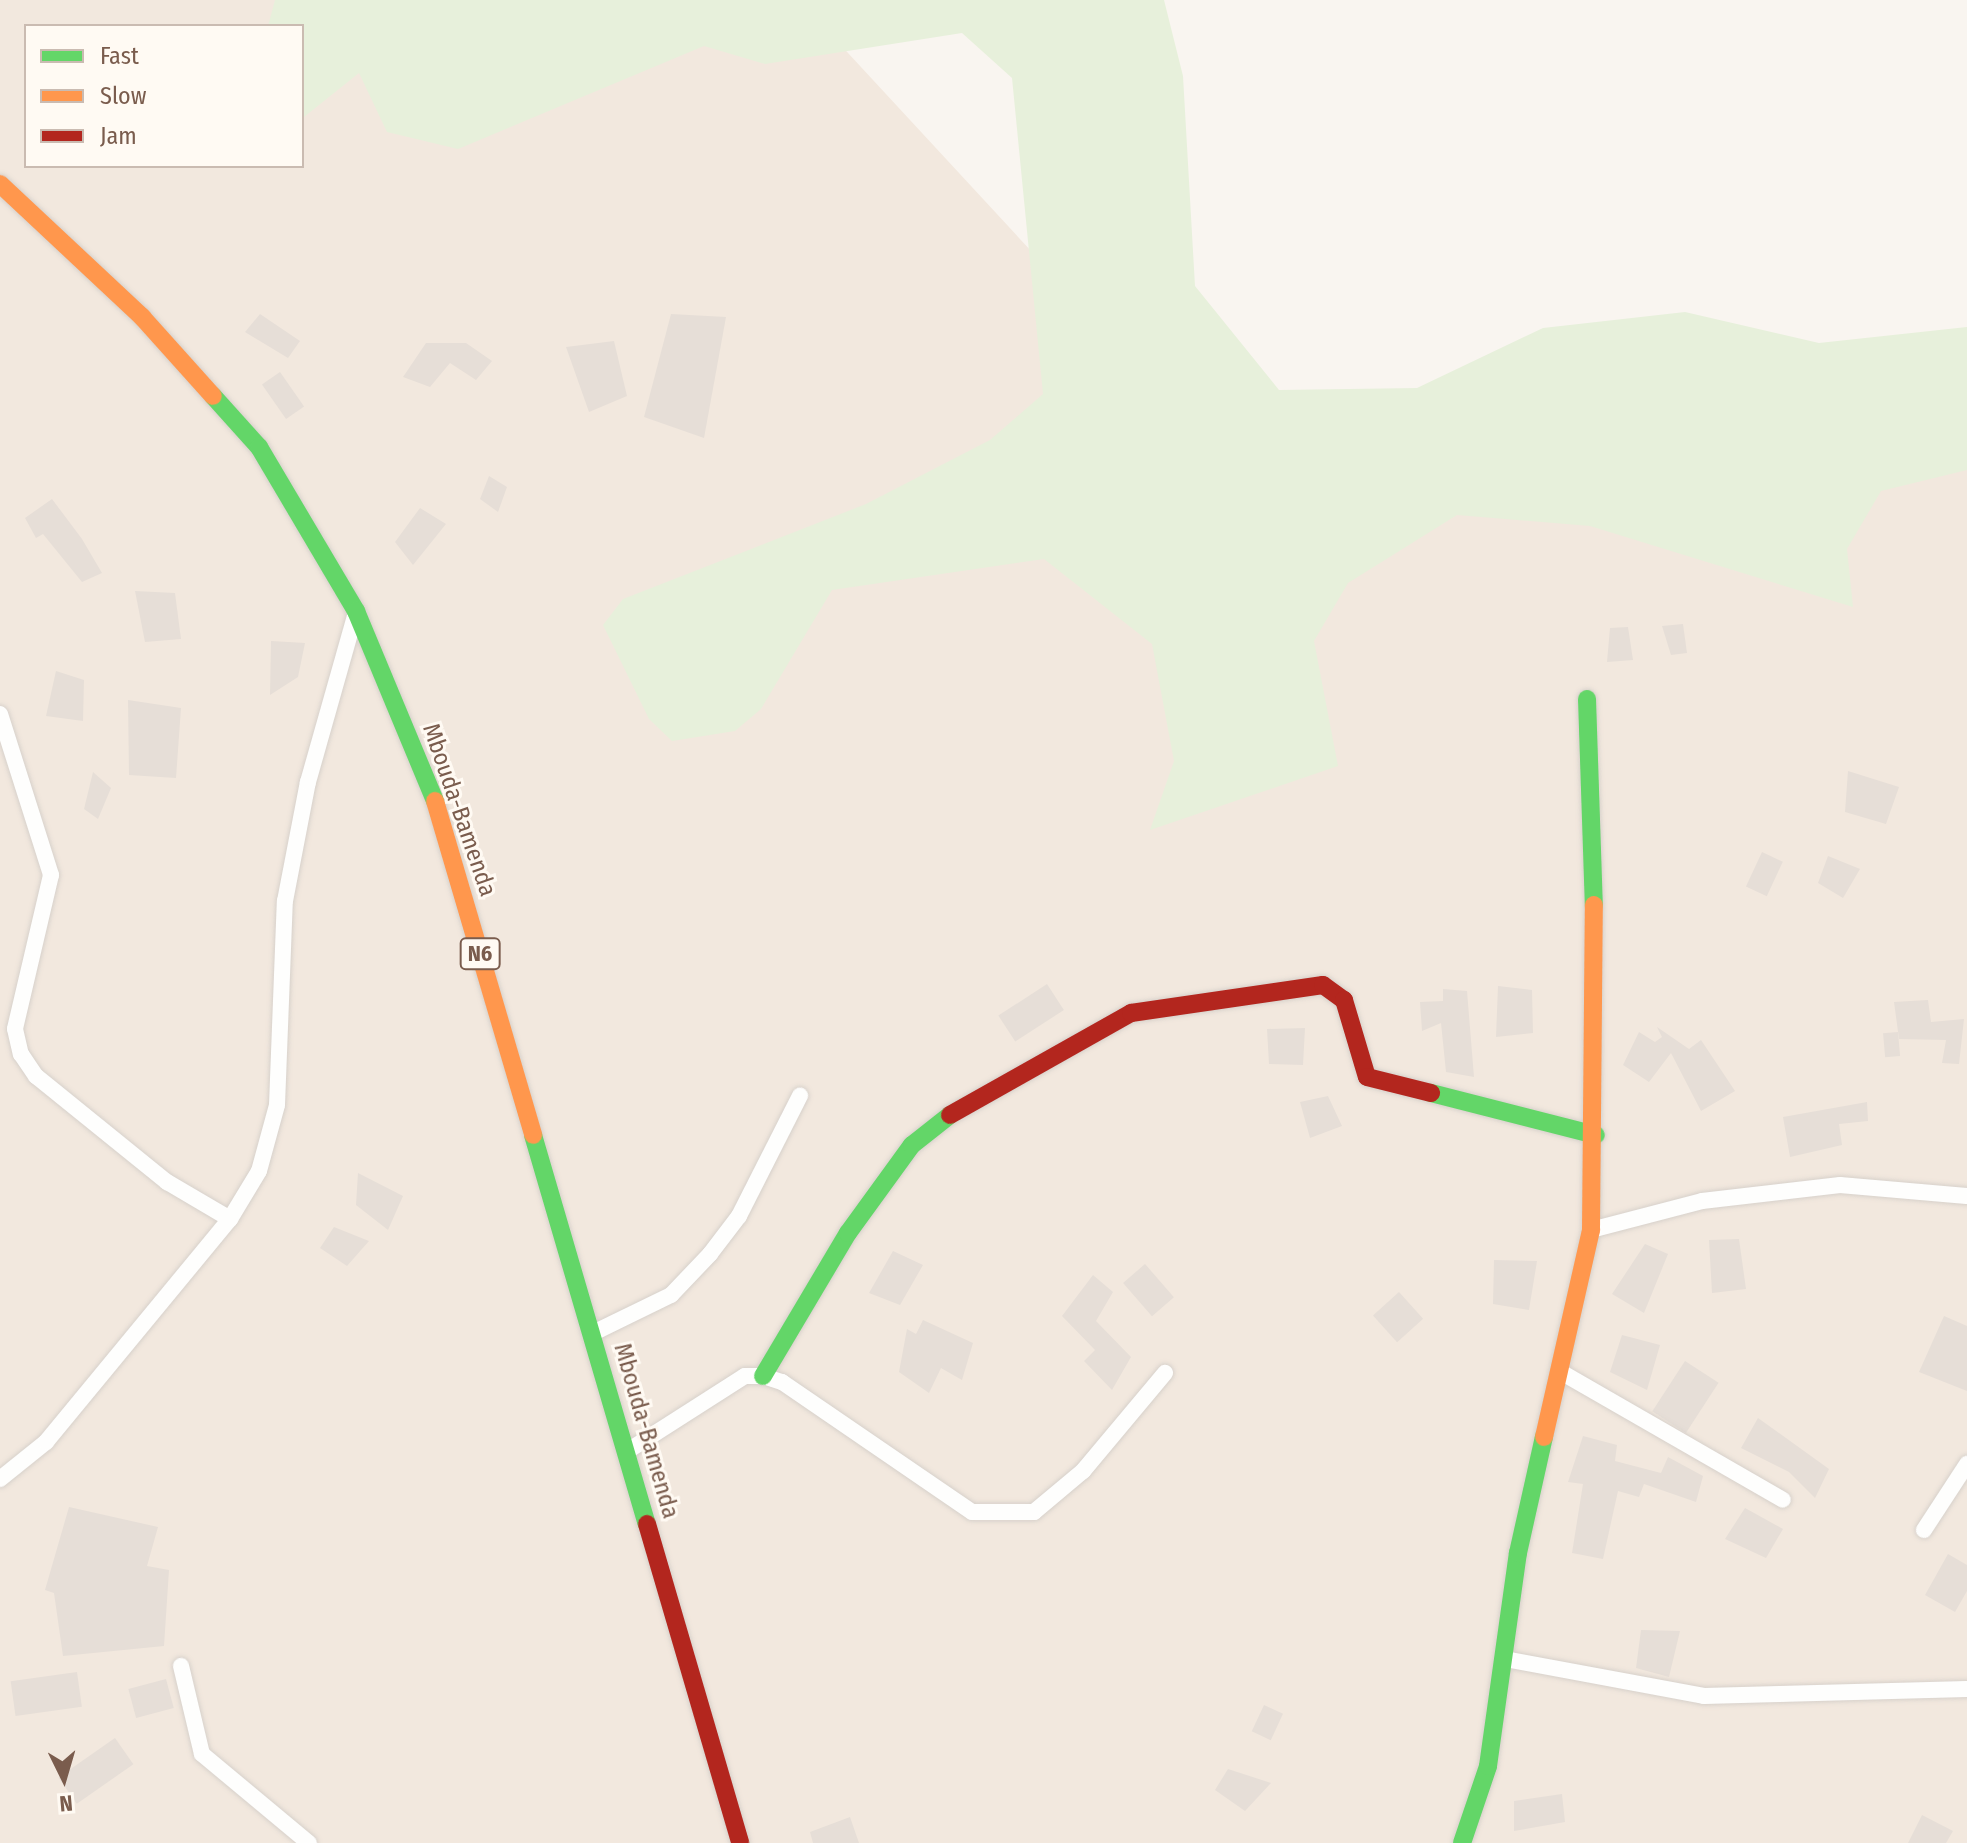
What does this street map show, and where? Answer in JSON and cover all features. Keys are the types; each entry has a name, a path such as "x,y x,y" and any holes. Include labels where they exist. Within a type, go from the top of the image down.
{"main road":[{"name":"Mbouda-Bamenda","path":"0,184 142,317 259,447 356,611 428,778 740,1843"},
{"path":"1462,1843 1488,1766 1518,1553 1591,1230 1596,1135 1587,699"},
{"path":"763,1376 848,1233 912,1145 975,1095 1131,1013 1323,985 1344,1000 1367,1077 1596,1135"}],"street":[{"path":"0,1479 46,1442 230,1219 259,1171 277,1105 285,901 308,782 356,611"},
{"path":"0,714 51,875 15,1029 21,1054 36,1076 167,1182 230,1219"},
{"path":"593,1333 671,1295 710,1254 739,1216 800,1096"},
{"path":"1591,1230 1702,1201 1840,1185 1967,1196"},
{"path":"1559,1371 1783,1500"},
{"path":"626,1452 745,1376 763,1376 782,1382 972,1512 1007,1516 1054,1500 1165,1373"},
{"path":"1924,1530 1967,1464"},
{"path":"1505,1659 1704,1696 1967,1689"},
{"path":"181,1666 202,1754 309,1843"}],"shaded area":[{"path":"0,0 799,0 1241,478 1967,454 1967,1843 0,1843"}],"green space":[{"path":"275,0 1164,0 1183,76 1195,286 1279,390 1417,388 1543,328 1685,312 1819,343 1967,327 1967,470 1881,491 1847,549 1853,607 1590,526 1457,515 1348,583 1314,641 1338,766 1150,830 1174,761 1152,644 1044,559 832,590 761,709 735,731 672,741 649,719 603,625 623,599 866,504 990,440 1043,394 1012,78 962,33 765,64 704,46 458,149 387,132 359,73 304,117 304,24 269,24"}],"building":[{"path":"260,314 300,341 288,358 245,332"},
{"path":"671,314 726,317 704,438 644,417"},
{"path":"614,341 627,396 589,412 566,347"},
{"path":"426,343 466,343 492,361 476,380 450,363 430,387 403,377"},
{"path":"280,372 304,406 286,419 262,385"},
{"path":"489,476 507,487 498,512 480,499"},
{"path":"52,499 82,539 102,573 82,582 43,534 36,538 25,518"},
{"path":"420,508 446,524 413,565 395,542"},
{"path":"135,591 175,593 181,639 145,642"},
{"path":"1683,624 1687,653 1671,655 1662,626"},
{"path":"1628,627 1633,660 1607,662 1610,628"},
{"path":"271,641 305,643 298,677 270,695"},
{"path":"56,671 84,680 83,721 46,716"},
{"path":"128,700 181,708 176,778 129,775"},
{"path":"1848,771 1899,787 1886,824 1845,812"},
{"path":"93,772 111,788 98,819 84,809"},
{"path":"1762,852 1783,862 1767,896 1746,886"},
{"path":"1828,856 1860,869 1843,898 1818,883"},
{"path":"1047,984 1064,1010 1015,1042 998,1016"},
{"path":"1498,986 1532,990 1533,1033 1496,1037"},
{"path":"1443,989 1467,991 1474,1077 1446,1072 1441,1023 1422,1031 1420,1002 1443,1001"},
{"path":"1928,1000 1931,1022 1964,1019 1959,1064 1942,1063 1946,1040 1899,1039 1894,1002"},
{"path":"1657,1027 1689,1049 1701,1040 1735,1091 1701,1111 1671,1053 1649,1082 1623,1065 1639,1032 1655,1042 1662,1037"},
{"path":"1305,1028 1303,1065 1269,1064 1267,1029"},
{"path":"1898,1032 1900,1056 1885,1057 1883,1033"},
{"path":"1328,1096 1342,1126 1310,1138 1300,1102"},
{"path":"1867,1102 1868,1121 1839,1124 1842,1145 1790,1157 1783,1117"},
{"path":"358,1173 403,1196 388,1230 356,1205"},
{"path":"334,1227 369,1241 347,1266 320,1248"},
{"path":"1739,1239 1746,1289 1712,1293 1709,1240"},
{"path":"1645,1244 1668,1254 1644,1313 1612,1294"},
{"path":"893,1251 923,1265 900,1305 869,1293"},
{"path":"1494,1260 1537,1261 1529,1310 1493,1304"},
{"path":"1145,1264 1174,1297 1152,1316 1123,1283"},
{"path":"1093,1275 1113,1292 1096,1321 1131,1357 1112,1390 1084,1361 1095,1350 1062,1316"},
{"path":"1399,1292 1423,1319 1397,1342 1373,1315"},
{"path":"1944,1316 1967,1326 1967,1391 1919,1372"},
{"path":"923,1320 973,1343 962,1380 941,1368 929,1393 899,1372 907,1329 916,1334"},
{"path":"1622,1335 1660,1345 1647,1390 1610,1372"},
{"path":"1685,1361 1719,1383 1686,1433 1652,1411"},
{"path":"1758,1418 1829,1469 1815,1498 1789,1472 1741,1448"},
{"path":"1583,1436 1617,1445 1615,1461 1661,1473 1668,1457 1703,1476 1696,1502 1644,1484 1639,1497 1618,1491 1603,1559 1572,1553 1583,1484 1568,1482"},
{"path":"69,1507 158,1527 147,1566 169,1570 164,1646 63,1656 54,1593 45,1590"},
{"path":"1745,1508 1783,1529 1766,1558 1725,1539"},
{"path":"1948,1554 1967,1565 1967,1591 1955,1612 1925,1595"},
{"path":"1641,1630 1680,1631 1669,1677 1636,1668"},
{"path":"77,1672 82,1707 16,1716 11,1681"},
{"path":"166,1679 174,1708 136,1718 128,1689"},
{"path":"1264,1705 1283,1714 1271,1740 1252,1731"},
{"path":"115,1738 133,1764 77,1804 58,1778"},
{"path":"1228,1769 1271,1783 1245,1811 1215,1790"},
{"path":"1562,1794 1565,1822 1514,1831 1514,1801"},
{"path":"1922,1815 1953,1831 1946,1843 1908,1843"},
{"path":"850,1817 859,1843 813,1843 810,1832"}],"traffic: fast":[{"path":"213,396 259,447 356,611 435,801"},
{"path":"1587,699 1594,905"},
{"path":"1431,1093 1596,1135"},
{"path":"763,1376 848,1233 912,1145 950,1115"},
{"path":"533,1135 647,1524"},
{"path":"1462,1843 1488,1766 1518,1553 1544,1437"}],"traffic: slow":[{"path":"0,184 142,317 213,396"},
{"path":"435,801 533,1135"},
{"path":"1544,1437 1591,1230 1594,905"}],"traffic: jam":[{"path":"950,1115 1131,1013 1323,985 1344,1000 1367,1077 1431,1093"},
{"path":"647,1524 740,1843"}]}
